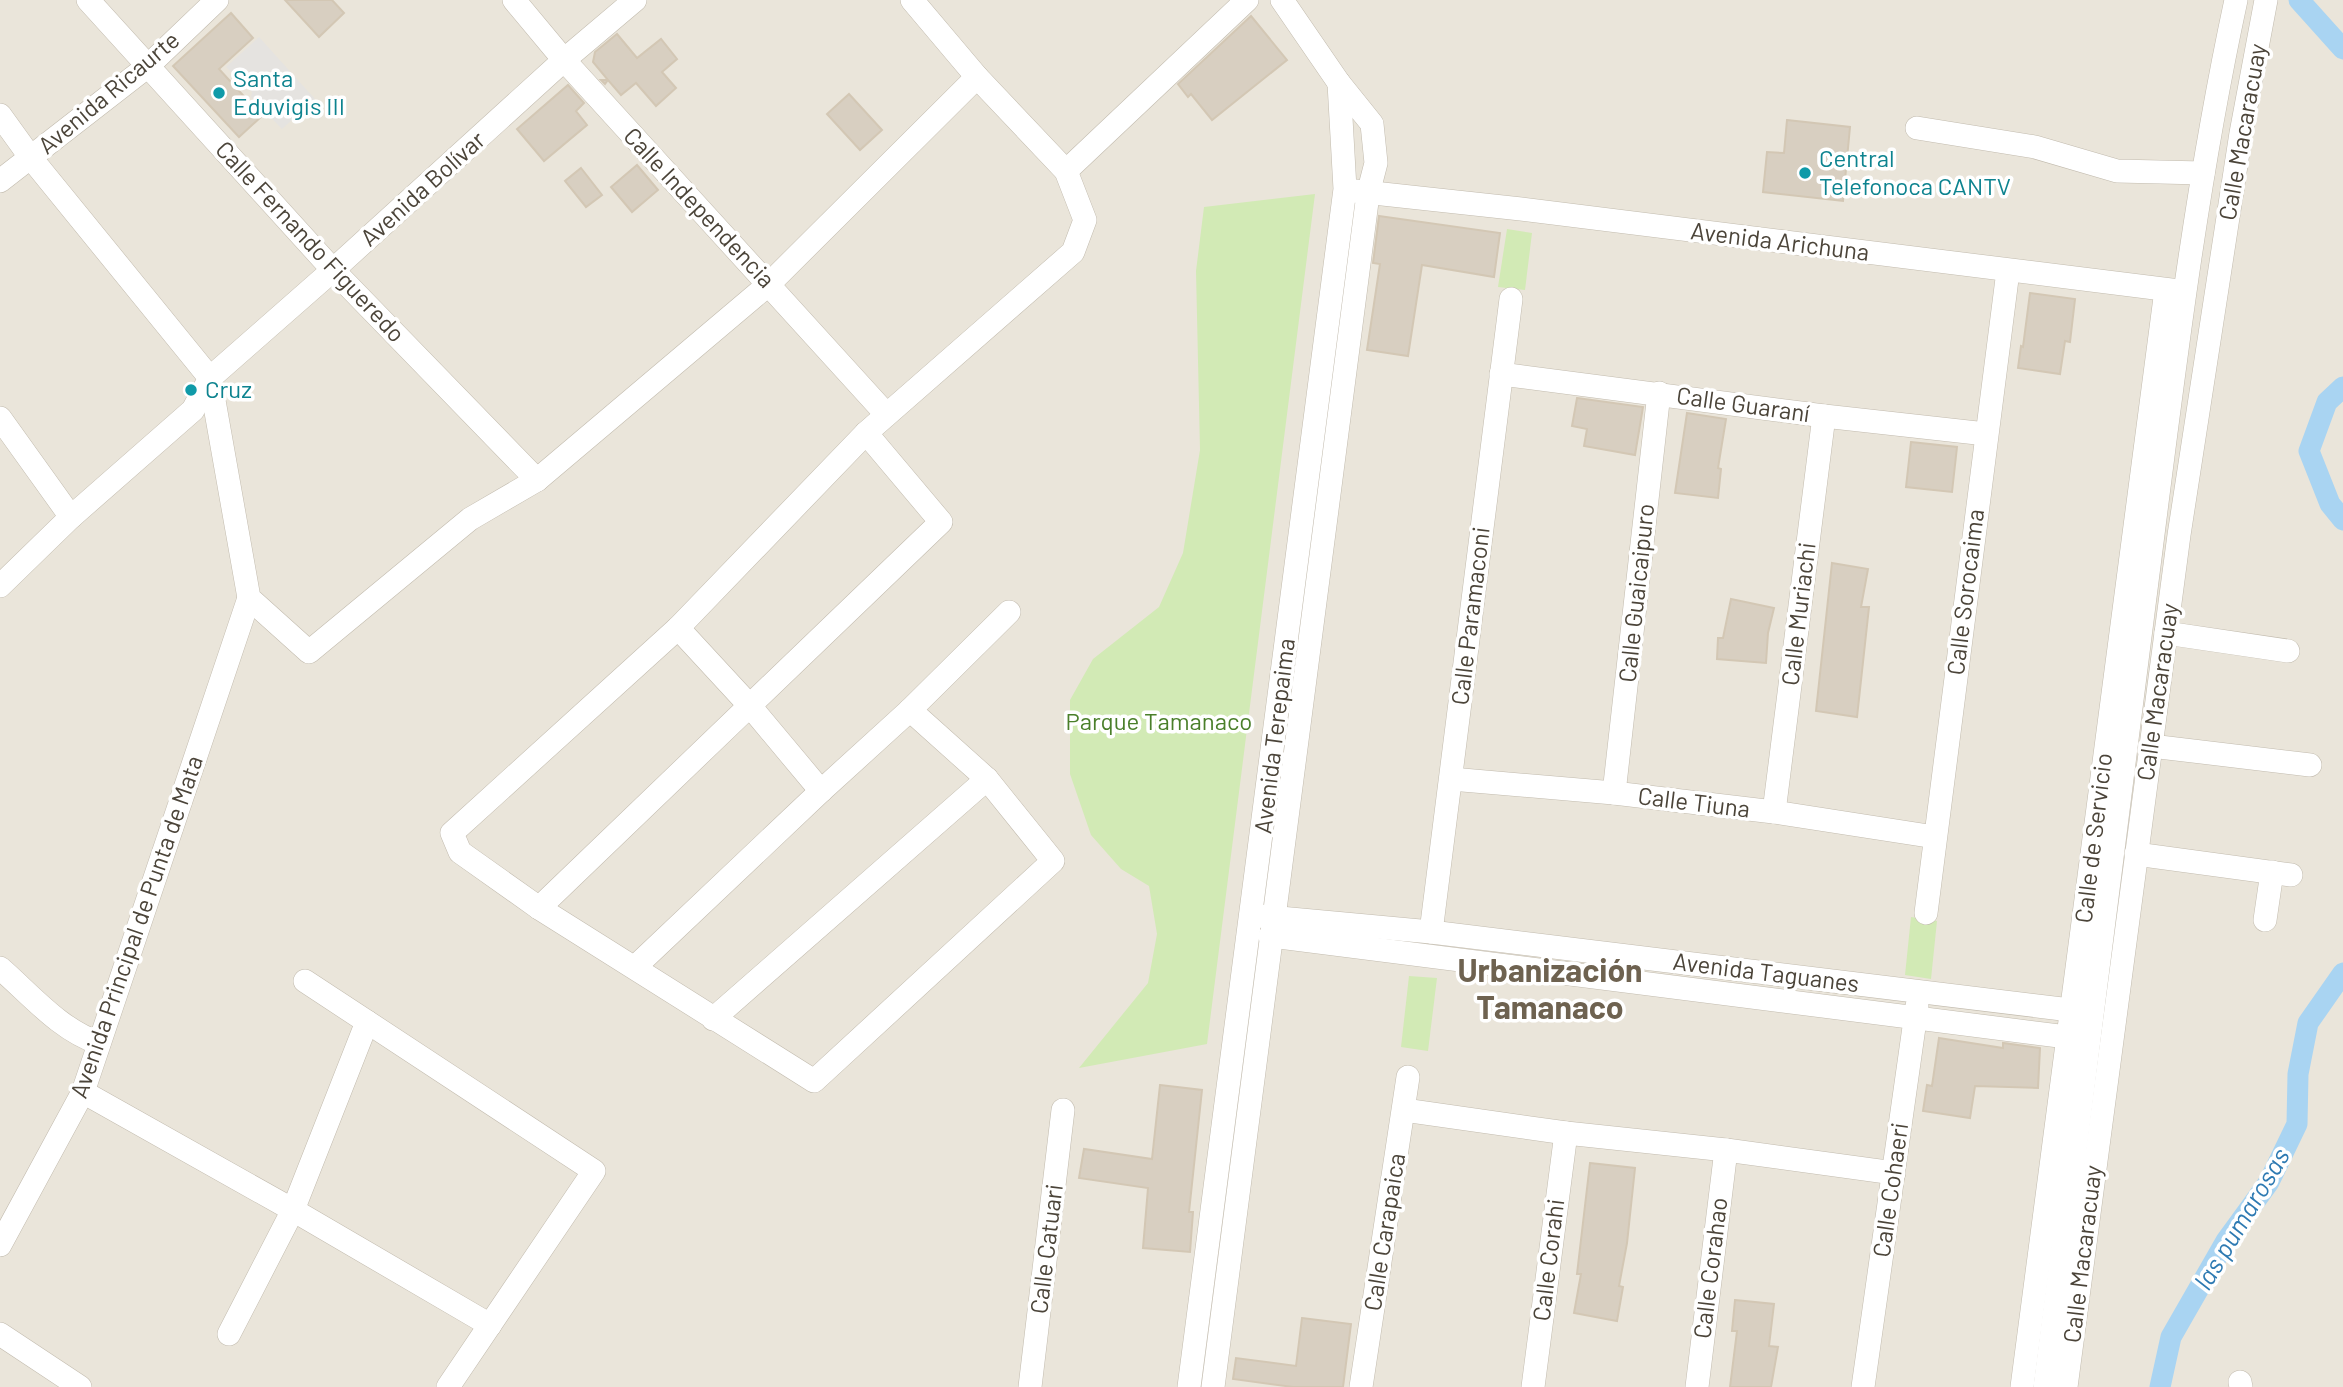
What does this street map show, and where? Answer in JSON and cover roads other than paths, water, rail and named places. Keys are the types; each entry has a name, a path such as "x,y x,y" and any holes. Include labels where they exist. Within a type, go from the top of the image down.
{"street":[{"name":"Calle Fernando Figueredo","path":"88,0 334,270 537,480"},
{"name":"Avenida Ricaurte","path":"0,181 148,66 216,0"},
{"name":"Calle Independencia","path":"514,0 564,60 886,414"},
{"name":"Avenida Bolívar","path":"210,378 334,270 564,60 635,0"},
{"path":"910,710 987,779 1053,861 814,1081 539,908 460,852 452,833 678,628 886,414 1073,252 1085,220 1066,171 977,77 912,0"},
{"path":"1066,171 1247,0"},
{"path":"1282,0 1339,83 1372,124 1376,163 1357,192"},
{"name":"Calle Macaracuay","path":"2045,1387 2157,507 2176,291 2203,173 2214,101 2236,0"},
{"name":"Calle Macaracuay","path":"2093,1013 2136,854 2216,296 2241,133 2266,0"},
{"path":"0,115 210,378 249,598 309,652 470,519 537,480 769,284 977,77"},
{"name":"Avenida Terepaima","path":"1213,1387 1265,923 1357,192 1339,83"},
{"path":"1917,128 2035,147 2117,171 2203,173"},
{"name":"Avenida Arichuna","path":"1357,192 1521,209 2216,296"},
{"name":"Calle Sorocaima","path":"1926,913 2008,271"},
{"name":"Calle Paramaconi","path":"1431,932 1511,299"},
{"name":"Calle Guaraní","path":"1501,374 1986,434"},
{"path":"0,586 71,517 193,410 210,378"},
{"name":"Calle Guaicaipuro","path":"1615,793 1659,393"},
{"name":"Calle Muriachi","path":"1774,812 1824,416"},
{"path":"0,418 71,517"},
{"path":"539,908 941,522 866,433"},
{"name":"Avenida Principal de Punta de Mata","path":"0,1245 10,1209 83,1092 249,598"},
{"path":"635,967 910,710 1009,612"},
{"path":"678,628 750,706 821,791"},
{"path":"2166,633 2288,651"},
{"path":"2151,746 2310,765"},
{"path":"713,1019 987,779"},
{"name":"Calle Tiuna","path":"1451,779 1615,793 1774,812 1935,836"},
{"path":"2136,854 2281,873 2265,920"},
{"name":"Avenida Terepaima","path":"1189,1387 1265,923"},
{"name":"Avenida Taguanes","path":"1265,923 1431,932 2093,1013"},
{"name":"Avenida Taguanes","path":"1265,923 1915,1018 2090,1040"},
{"path":"0,968 69,1029 99,1043"},
{"path":"305,981 594,1171 448,1387"},
{"name":"Calle Cohaeri","path":"1863,1387 1919,992"},
{"path":"2022,1387 2093,1013"},
{"path":"229,1334 293,1210 367,1022"},
{"name":"Calle Macaracuay","path":"2066,1387 2090,1040"},
{"name":"Calle Carapaica","path":"1361,1387 1408,1077"},
{"path":"83,1092 490,1325"},
{"name":"Calle Catuari","path":"1030,1387 1063,1110"},
{"path":"1404,1110 1566,1133 1726,1150 1894,1173"},
{"name":"Calle Corahi","path":"1533,1387 1566,1133"},
{"name":"Calle Corahao","path":"1697,1387 1726,1150"},
{"path":"0,1334 80,1387"}],"waterway":[{"name":"las pumarosas","path":"2299,0 2343,49"},
{"name":"las pumarosas","path":"2343,387 2327,402 2309,451 2330,504 2343,520"},
{"name":"las pumarosas","path":"2160,1387 2171,1337 2226,1241 2269,1182 2297,1124 2298,1074 2308,1023 2343,973"}],"place":[{"name":"Santa Eduvigis III","path":"219,93"},
{"name":"Central Telefonoca CANTV","path":"1805,173"},
{"name":"Cruz","path":"191,390"}],"district":[{"name":"Urbanización Tamanaco","path":"1550,990"}],"park label":[{"name":"Parque Tamanaco","path":"1159,722"}]}
